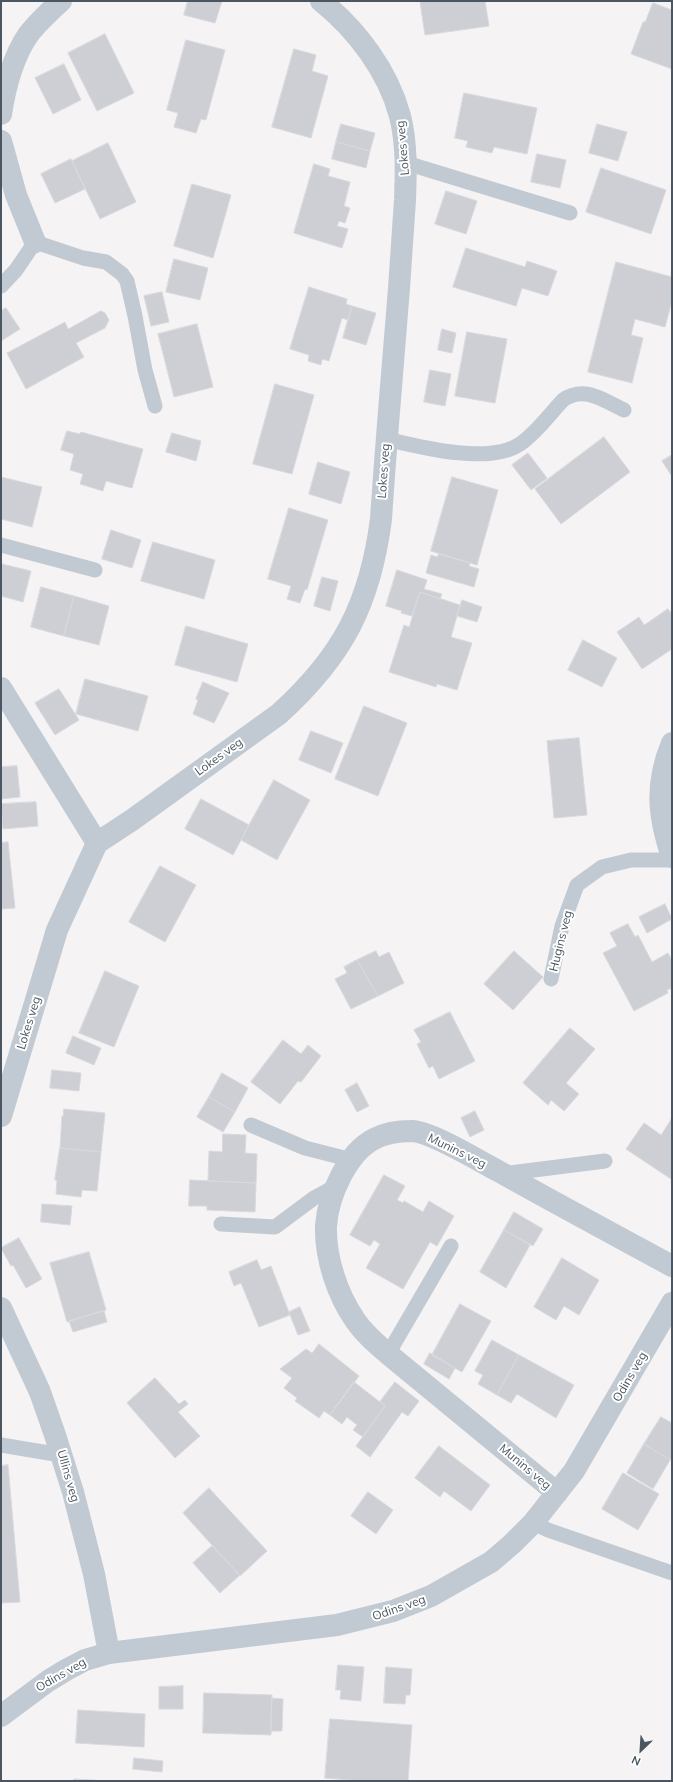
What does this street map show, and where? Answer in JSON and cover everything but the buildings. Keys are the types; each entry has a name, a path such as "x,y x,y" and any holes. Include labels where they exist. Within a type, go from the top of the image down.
{"street":[{"path":"1,114 9,78 25,41 39,22 61,1"},
{"name":"Lokes veg","path":"1,1116 57,930 97,843 132,820 280,714 303,692 330,660 355,618 374,564 381,519 386,439 403,238 406,163 400,116 389,86 379,67 352,30 336,12 321,1"},
{"path":"1,141 7,169 35,242"},
{"path":"1,688 97,843"},
{"name":"Hugins veg","path":"672,743 660,786 659,799 664,830 672,859"},
{"name":"Munins veg","path":"557,1493 388,1354 356,1321 344,1302 337,1283 328,1246 326,1227 328,1210 336,1186 347,1166 374,1139 387,1134 414,1131 458,1149 672,1266"},
{"name":"Odins veg","path":"1,1716 48,1681 86,1660 109,1653 337,1625 393,1611 431,1596 491,1562 533,1523 557,1493 587,1450 672,1303"},
{"name":"Ullins veg","path":"1,1308 40,1392 61,1455 94,1574 109,1653"}],"lane":[{"path":"406,163 570,213"},
{"path":"1,286 16,270 35,242 83,258 106,262 122,274 127,282 145,370 155,406"},
{"path":"386,439 434,450 492,453 518,445 530,435 563,400 569,396 584,393 624,410"},
{"path":"1,545 95,570"},
{"name":"Hugins veg","path":"551,979 562,926 577,885 602,867 631,860 672,859"},
{"path":"251,1125 305,1148 352,1160"},
{"path":"502,1174 605,1161"},
{"path":"221,1224 275,1227 314,1198 336,1186"},
{"path":"388,1354 451,1246"},
{"path":"1,1444 61,1455"},
{"path":"533,1523 555,1533 672,1573"}]}
